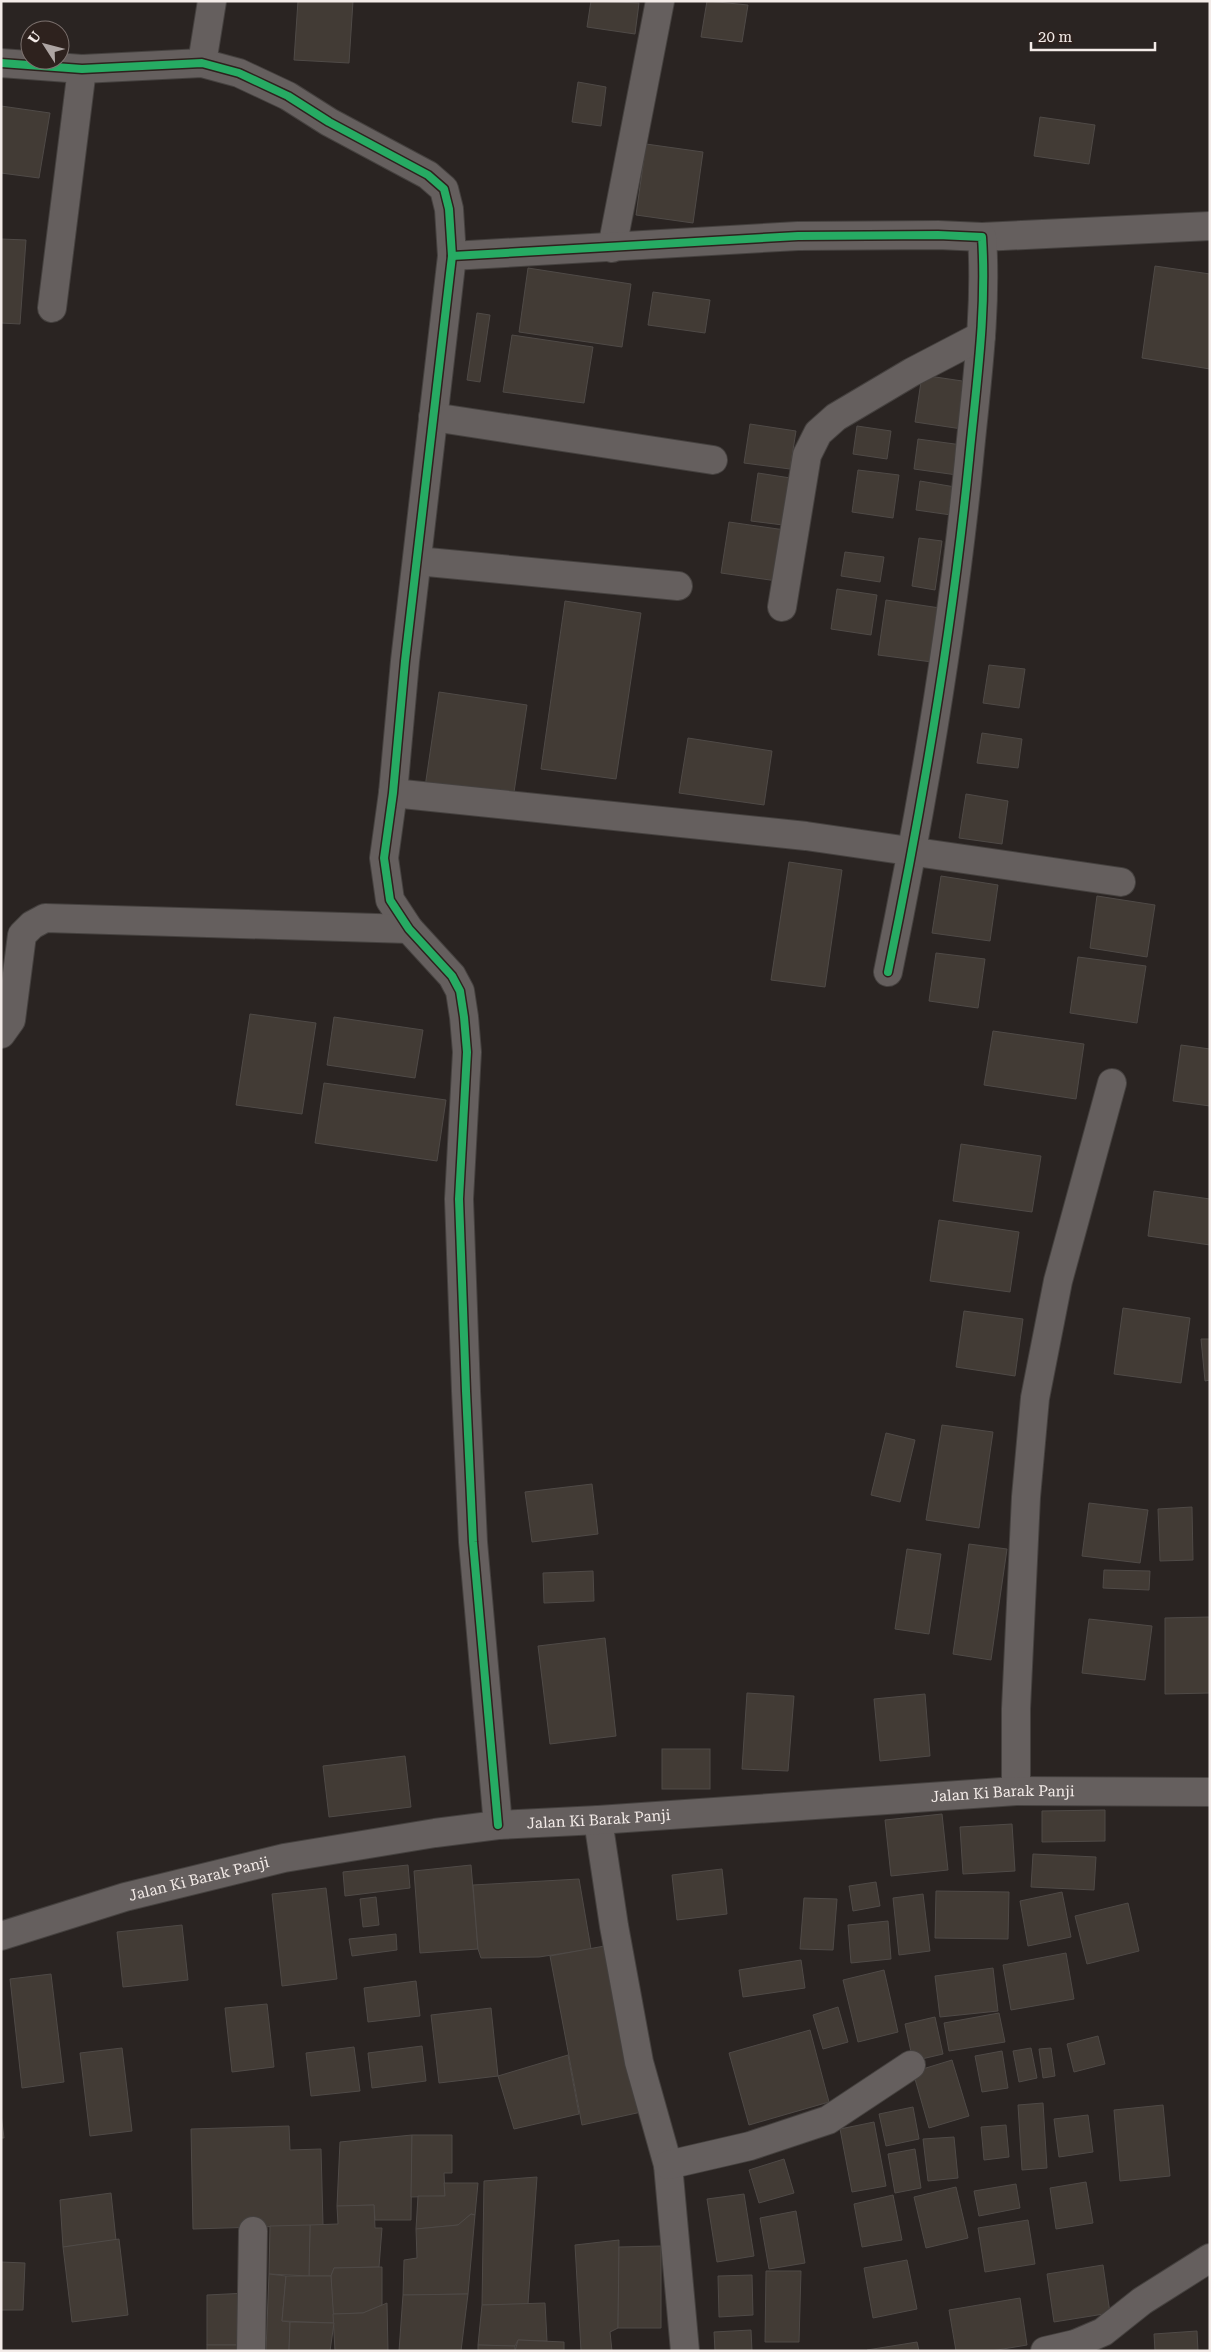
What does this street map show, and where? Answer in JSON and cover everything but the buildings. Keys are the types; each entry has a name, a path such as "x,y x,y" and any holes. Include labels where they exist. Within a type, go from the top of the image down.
{"street":[{"path":"202,63 212,1"},
{"path":"612,248 660,1"},
{"path":"1,63 82,69 202,63 239,73 288,96 337,126 428,175 444,189 449,209 452,256 416,561 393,793 384,858 390,900 409,929 452,976 460,991 464,1017 467,1052 459,1199 466,1391 473,1542 498,1825"},
{"path":"52,308 82,69"},
{"path":"452,256 798,236 938,235 982,237 1210,226"},
{"path":"888,972 913,850 958,566 984,301 982,237"},
{"path":"782,607 807,455 818,433 836,417 912,372 981,336"},
{"path":"433,417 713,460"},
{"path":"416,561 678,586"},
{"path":"393,793 806,836 913,850 1121,882"},
{"path":"1,1034 11,1020 22,935 32,924 45,918 409,929"},
{"path":"1016,1791 1016,1709 1026,1497 1035,1398 1058,1281 1112,1083"},
{"name":"Jalan Ki Barak Panji","path":"1,1936 125,1897 284,1858 434,1832 498,1825 598,1820 1016,1791 1210,1792"},
{"path":"598,1820 614,1926 639,2062 668,2165 685,2351"},
{"path":"668,2165 750,2146 828,2120 911,2065"},
{"path":"251,2351 253,2231"},
{"path":"1045,2351 1074,2344 1103,2332 1142,2301 1210,2258"}],"cycle path":[{"path":"1,63 82,69 202,63 239,73 288,96 329,122 428,175 444,189 449,209 452,256 405,661 393,793 384,858 390,900 409,929 452,976 460,991 464,1017 467,1052 459,1199 466,1391 473,1542 498,1825"},
{"path":"452,256 798,236 938,235 982,237 983,293 980,349 954,589 925,781 888,972"}]}
